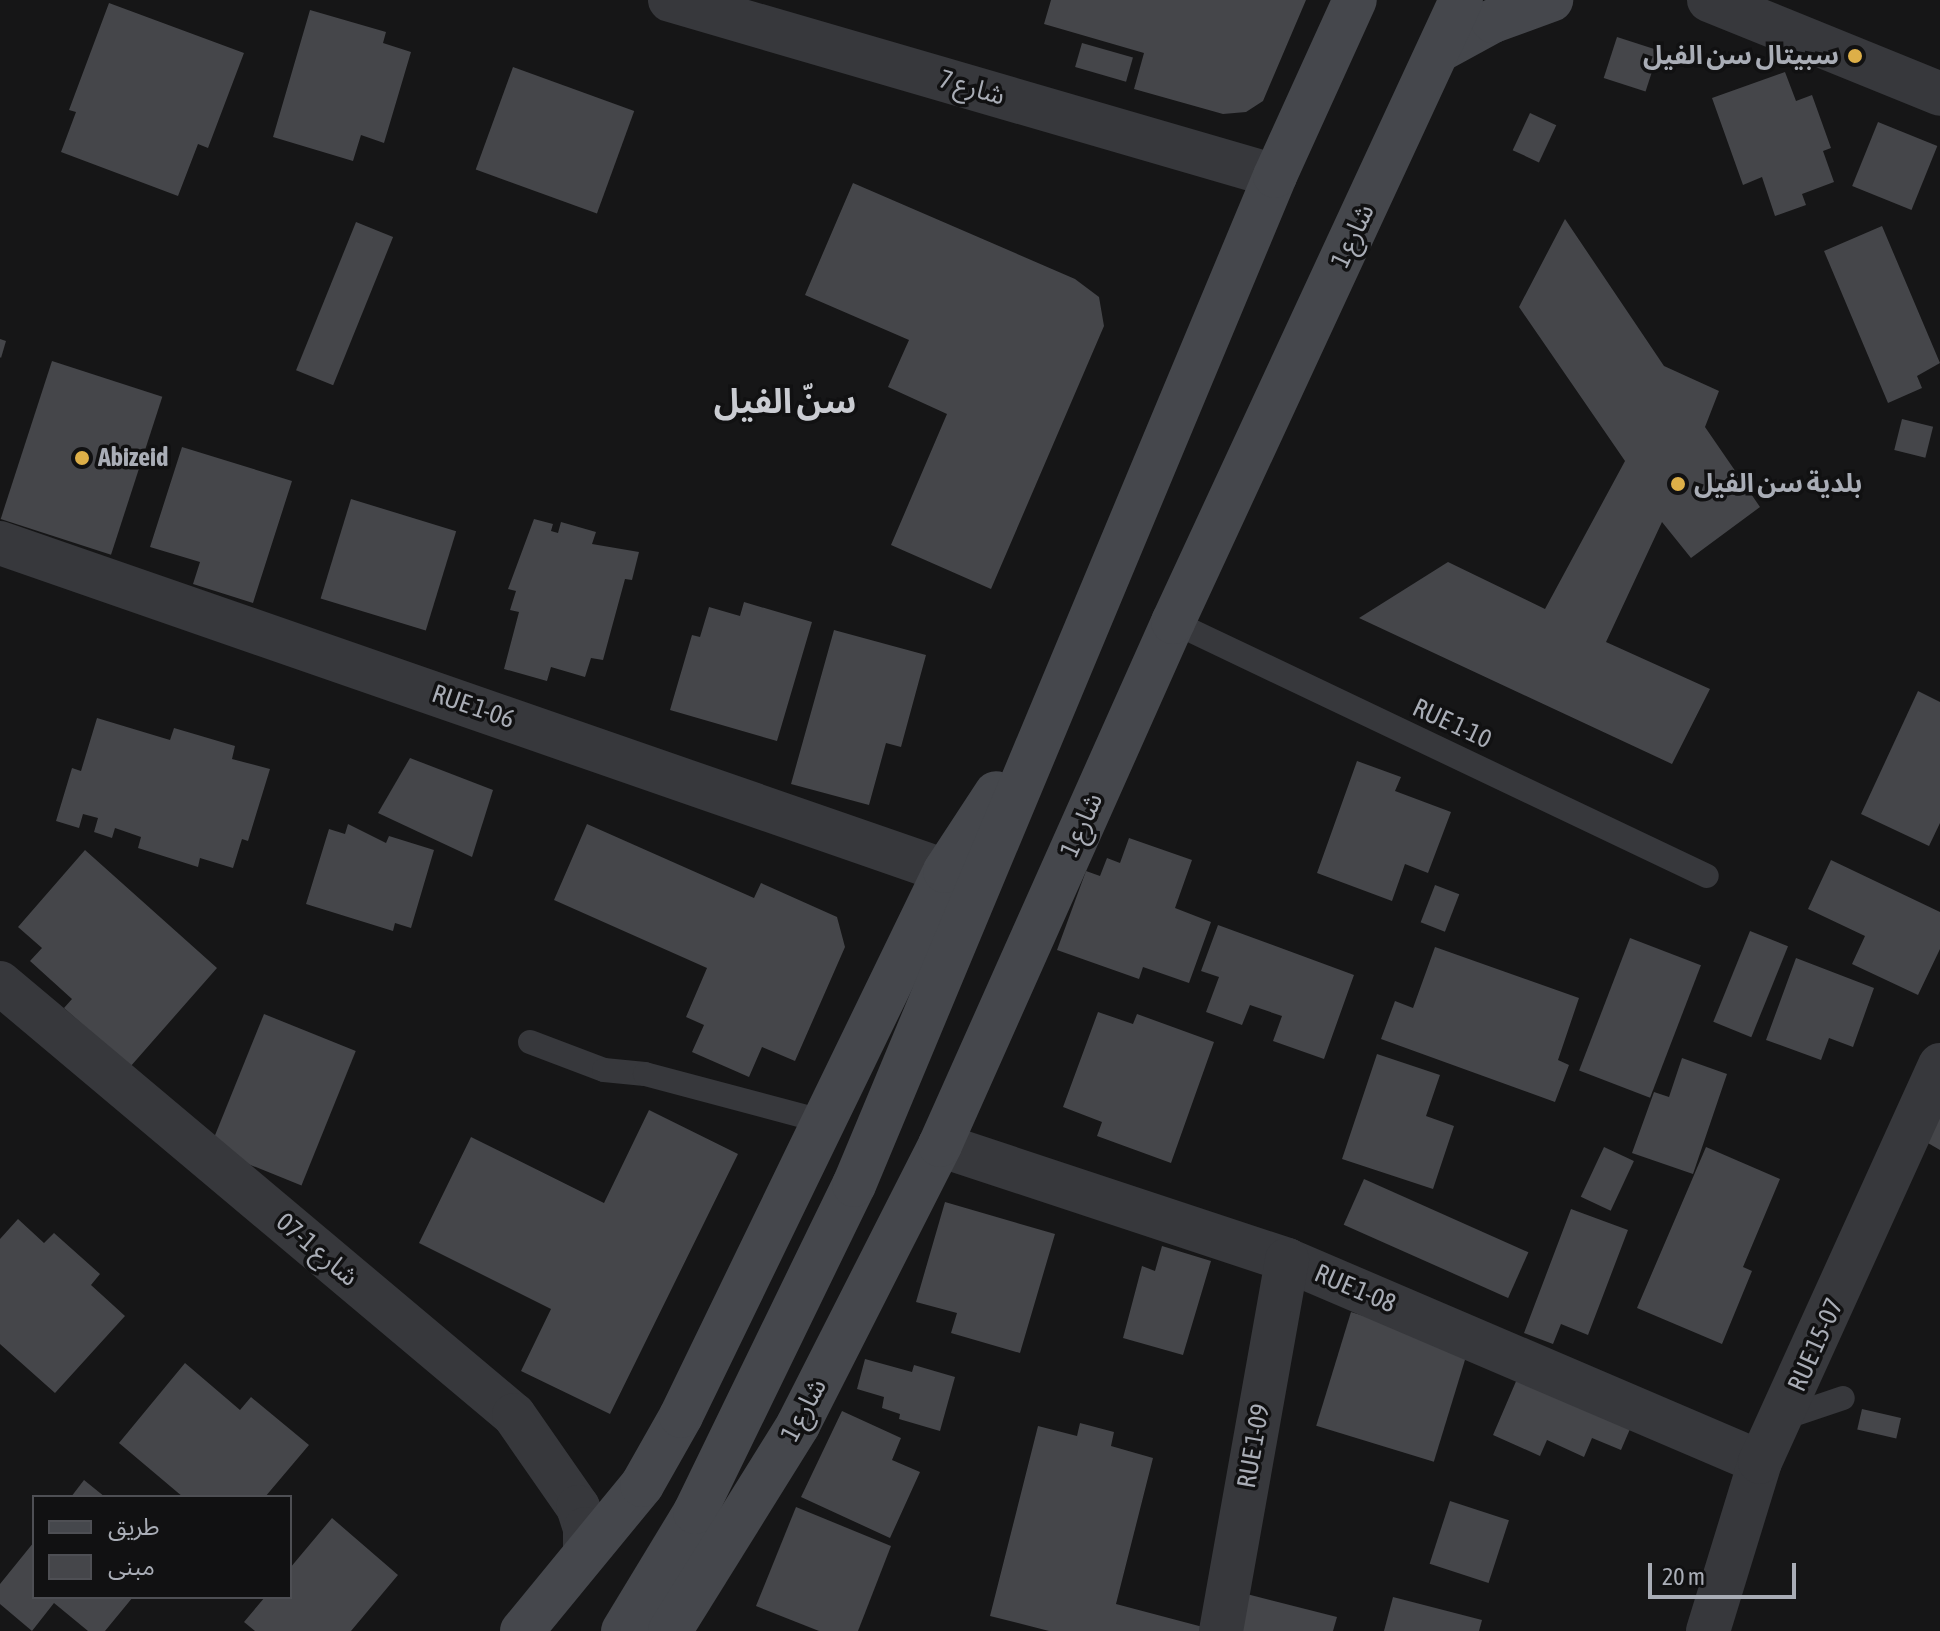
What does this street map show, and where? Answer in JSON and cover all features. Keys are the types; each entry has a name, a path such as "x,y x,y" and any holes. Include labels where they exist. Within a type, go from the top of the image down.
{"main road":[{"path":"623,1631 695,1512 812,1276 937,988 1275,176 1355,0"},
{"name":"شارع 1","path":"670,1631 798,1425 940,1145 1173,622 1461,0"},
{"path":"1440,50 1493,21 1551,0"},
{"path":"554,1631 642,1485 725,1331 945,871 1050,711"},
{"path":"522,1631 642,1485"}],"street":[{"name":"شارع 7","path":"670,0 1275,176"},
{"path":"1709,0 1940,94"},
{"name":"RUE 1-06","path":"0,543 945,871"},
{"name":"شارع 1-07","path":"0,983 514,1415 578,1507 585,1529 585,1551"},
{"name":"RUE 15-07","path":"1708,1631 1760,1462 1784,1418 1940,1065"},
{"name":"RUE 1-08","path":"940,1145 1287,1260 1760,1462"},
{"name":"RUE 1-09","path":"1221,1631 1287,1260"}],"lane":[{"name":"RUE 1-10","path":"1173,622 1707,876"},
{"path":"530,1042 604,1070 645,1074 826,1122"},
{"path":"1784,1418 1843,1398"}],"building":[{"path":"1051,0 1306,0 1263,101 1246,112 1223,114 1134,89 1144,53 1044,24"},
{"path":"109,3 244,53 208,148 198,144 178,196 61,152 76,112 69,110"},
{"path":"310,10 386,32 383,43 411,52 384,143 361,135 353,161 273,137"},
{"path":"1617,37 1659,51 1646,91 1604,78"},
{"path":"1082,43 1133,58 1126,82 1075,67"},
{"path":"513,67 634,111 597,214 476,169"},
{"path":"1785,72 1796,101 1812,95 1831,148 1823,151 1834,182 1802,194 1806,205 1775,216 1762,177 1743,185 1712,98"},
{"path":"1530,113 1556,125 1539,162 1513,150"},
{"path":"1878,122 1937,146 1911,210 1852,186"},
{"path":"853,183 1075,279 1099,297 1104,326 991,589 891,545 947,414 888,387 909,340 805,295"},
{"name":"بلدية سن الفيل","path":"1565,219 1664,366 1719,391 1705,427 1760,507 1691,558 1662,522 1606,642 1710,689 1672,764 1359,618 1448,562 1545,609 1625,461 1519,307"},
{"path":"356,222 393,237 333,385 296,370"},
{"path":"1882,226 1940,363 1917,376 1922,388 1888,403 1824,251"},
{"path":"0,339 6,341 1,358 0,357"},
{"name":"Abizeid","path":"52,361 162,397 111,555 1,519"},
{"path":"1902,419 1933,427 1925,458 1894,450"},
{"path":"182,447 292,481 253,603 193,584 200,562 150,547"},
{"path":"351,499 456,531 426,631 321,598"},
{"path":"534,519 553,524 551,531 558,533 561,522 596,532 592,544 639,552 632,580 625,579 603,660 591,658 585,677 551,667 547,681 504,669 519,612 510,610 516,591 508,589"},
{"path":"744,602 812,622 777,741 670,710 692,635 700,637 709,607 740,616"},
{"path":"834,630 926,655 901,747 886,743 869,805 791,784"},
{"path":"1918,691 1940,702 1940,823 1929,846 1861,814"},
{"path":"97,718 170,740 174,728 235,746 232,759 270,769 248,841 242,839 233,868 200,858 198,867 138,848 141,837 115,828 112,838 94,832 98,818 83,814 79,828 56,821 72,768 81,771"},
{"path":"410,758 493,790 472,857 378,813"},
{"path":"1357,761 1401,777 1395,791 1451,812 1428,873 1405,864 1392,901 1317,873"},
{"path":"348,824 386,843 389,836 434,850 411,928 395,923 393,931 306,904 329,829 345,834"},
{"path":"587,824 754,898 761,883 837,917 845,947 795,1061 762,1047 749,1077 692,1052 704,1025 686,1017 707,968 554,900"},
{"path":"1129,838 1192,860 1175,908 1211,922 1189,983 1143,967 1139,979 1057,950 1086,871 1100,876 1107,858 1120,863"},
{"path":"85,850 217,968 130,1067 64,1008 72,999 30,961 42,948 18,927"},
{"path":"1831,860 1940,912 1940,949 1918,995 1852,964 1865,936 1808,909"},
{"path":"1435,885 1459,894 1445,932 1421,922"},
{"path":"1218,925 1354,975 1324,1059 1273,1041 1282,1016 1250,1005 1242,1025 1206,1012 1219,977 1201,971"},
{"path":"1750,931 1788,946 1751,1037 1713,1022"},
{"path":"1630,938 1701,965 1650,1098 1579,1071"},
{"path":"1435,947 1579,998 1558,1060 1569,1065 1555,1102 1381,1039 1395,1001 1413,1008"},
{"path":"1796,958 1874,988 1853,1047 1829,1038 1821,1060 1766,1040"},
{"path":"1098,1012 1133,1024 1137,1014 1214,1042 1171,1163 1097,1136 1102,1122 1063,1107"},
{"path":"264,1014 356,1051 301,1186 210,1148"},
{"path":"1377,1054 1440,1075 1426,1116 1454,1126 1433,1189 1342,1159"},
{"path":"1682,1058 1727,1074 1693,1174 1632,1153 1654,1092 1669,1097"},
{"path":"1940,1107 1940,1150 1921,1139"},
{"path":"649,1110 738,1154 610,1414 521,1371 551,1309 419,1243 471,1137 604,1203"},
{"path":"1604,1147 1634,1161 1611,1211 1581,1197"},
{"path":"1706,1147 1780,1179 1743,1267 1752,1271 1722,1344 1637,1308"},
{"path":"1364,1179 1528,1252 1508,1298 1344,1225"},
{"path":"945,1202 1055,1234 1020,1353 951,1333 957,1313 916,1302"},
{"path":"1571,1209 1628,1230 1588,1335 1561,1324 1553,1344 1524,1333"},
{"path":"18,1219 44,1243 54,1233 100,1274 91,1285 125,1316 55,1393 0,1344 0,1239"},
{"path":"1162,1246 1211,1261 1183,1355 1123,1338 1142,1266 1155,1271"},
{"path":"1351,1312 1469,1348 1434,1462 1316,1426"},
{"path":"865,1359 912,1372 914,1365 955,1377 940,1431 899,1419 900,1414 882,1408 884,1397 857,1389"},
{"path":"185,1363 240,1410 251,1397 309,1445 267,1495 181,1495 119,1443"},
{"path":"1520,1372 1633,1422 1621,1450 1592,1438 1584,1457 1547,1440 1540,1456 1493,1435"},
{"path":"1862,1409 1901,1418 1896,1438 1857,1429"},
{"path":"842,1411 901,1438 892,1460 920,1472 890,1538 801,1497"},
{"path":"1080,1423 1114,1432 1111,1446 1153,1458 1116,1604 1218,1631 1049,1631 990,1616 1038,1426 1077,1436"},
{"path":"84,1480 103,1495 73,1495"},
{"path":"1450,1501 1509,1520 1489,1583 1430,1564"},
{"path":"796,1507 891,1546 858,1631 819,1631 756,1606"},
{"path":"332,1518 398,1575 351,1631 255,1631 244,1622 263,1599 292,1599 292,1566"},
{"path":"32,1544 32,1599 131,1599 105,1631 88,1631 54,1603 32,1631 0,1604 0,1584"},
{"path":"1235,1591 1337,1617 1333,1631 1225,1631"},
{"path":"1393,1597 1482,1620 1479,1631 1384,1631"}],"place":[{"name":"سبيتال سن الفيل","path":"1855,56"},
{"name":"Abizeid","path":"82,458"},
{"name":"بلدية سن الفيل","path":"1678,484"}],"district":[{"name":"سنّ الفيل","path":"785,401"}]}
